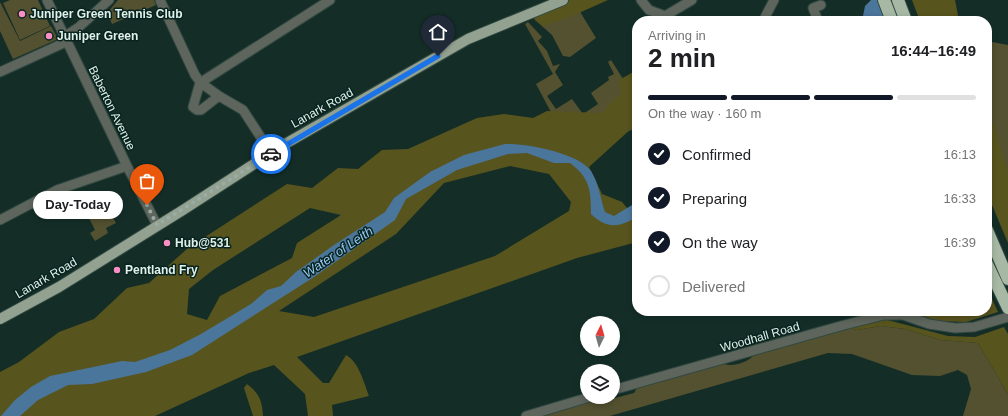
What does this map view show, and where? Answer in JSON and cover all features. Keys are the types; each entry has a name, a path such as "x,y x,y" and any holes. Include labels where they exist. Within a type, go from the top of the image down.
{"highway":[{"path":"884,0 890,16"},
{"path":"898,0 904,16"},
{"path":"992,242 1008,279"},
{"path":"992,275 1008,311"}],"main road":[{"name":"Lanark Road","path":"0,319 59,287 271,153 468,39 563,0"}],"street":[{"name":"Baberton Avenue","path":"47,0 157,225"},
{"path":"0,72 65,39 110,0"},
{"path":"160,0 195,75 202,83 219,96 243,110 271,153"},
{"path":"219,96 201,110 194,109 193,102 202,83 330,0"},
{"path":"641,0 649,10 658,15 665,16 677,4 692,0"},
{"path":"766,16 774,0"},
{"path":"816,16 813,8 822,5"},
{"path":"0,220 57,190 127,166"},
{"name":"Woodhall Road","path":"906,316 929,324 954,328 974,327 1008,311"},
{"name":"Woodhall Road","path":"620,388 844,325 884,316"},
{"path":"526,416 580,400"}],"shaded area":[{"name":"Juniper Green Tennis Club","path":"10,0 38,0 50,26 20,40 3,3"},
{"path":"118,0 154,0 156,5 112,24 107,13"},
{"path":"557,0 608,0 572,16 543,26 535,20 532,14"},
{"path":"912,0 955,0 958,16 918,16"},
{"path":"0,2 20,41 51,26 58,39 13,59 0,31"},
{"path":"576,5 596,38 570,57 563,56 552,35 535,20"},
{"path":"528,22 542,37 538,41 547,51 553,66 560,64 555,72 563,85 547,96 556,109 572,99 583,114 598,104 591,93 609,80 608,77 614,74 608,62 611,60 630,90 632,89 632,130 624,133 553,116 536,84 553,74 525,24"},
{"path":"992,42 1008,45 1008,173 992,123"},
{"path":"632,73 632,128 589,167 602,194 622,202 632,214 632,243 577,258 297,357 323,383 329,383 346,355 351,358 358,368 369,396 332,405 333,416 308,416 305,394 274,365 249,373 155,416 0,416 0,372 19,362 59,332 94,319 127,288 149,283 188,248 287,184 312,188 338,168 358,169 382,150 408,149 477,118 504,114 533,118 547,111 601,113 621,93 619,80","holes":["510,166 549,174 571,202 569,211 495,256 314,317 279,311 396,234 444,183","310,208 341,215 297,243 292,258 220,296 207,320 187,314 189,289 213,270"]},
{"path":"992,121 1008,171 1008,243 992,205"},
{"path":"101,211 103,214 109,211 116,223 106,228 108,233 95,241 90,233 95,230 89,218"},
{"path":"992,299 998,312 992,314"},
{"path":"922,316 985,316 966,322 937,321"},
{"path":"884,319 948,336 975,337 1004,327 1008,334 1008,394 978,343 940,340 905,329 881,326 857,330 847,328"},
{"path":"881,326 905,329 940,340 978,343 1008,394 1008,416 963,416 971,389 967,375 958,370 940,376 912,375 852,354 828,353 610,416 543,416 581,404 620,404 620,397 634,393 637,388 724,364 739,364 747,361 753,356 847,328 857,330"},
{"path":"247,384 260,398 263,416 253,416 244,388"}],"water":[{"path":"871,0 902,0 887,16 863,16 865,6"},
{"name":"Water of Leith","path":"505,144 538,147 564,154 585,165 591,171 598,186 605,212 614,216 632,205 632,220 618,225 613,225 602,222 591,214 591,198 588,185 582,174 570,163 554,163 527,153 508,154 457,170 406,199 395,220 314,277 192,355 146,372 92,384 68,385 38,400 20,416 1,416 15,400 31,387 50,376 122,361 135,362 170,350 201,334 251,304 267,290 281,286 296,272 385,212 394,198 430,172 464,155"}],"way so far":[{"path":"147,205 157,225 271,154"}],"place":[{"name":"Juniper Green Tennis Club","path":"22,14"},
{"name":"Juniper Green","path":"49,36"},
{"name":"Day-Today","path":"147,205"},
{"name":"Hub@531","path":"167,243"},
{"name":"Pentland Fry","path":"117,270"}],"route":[{"path":"271,154 285,144 438,56"}]}
